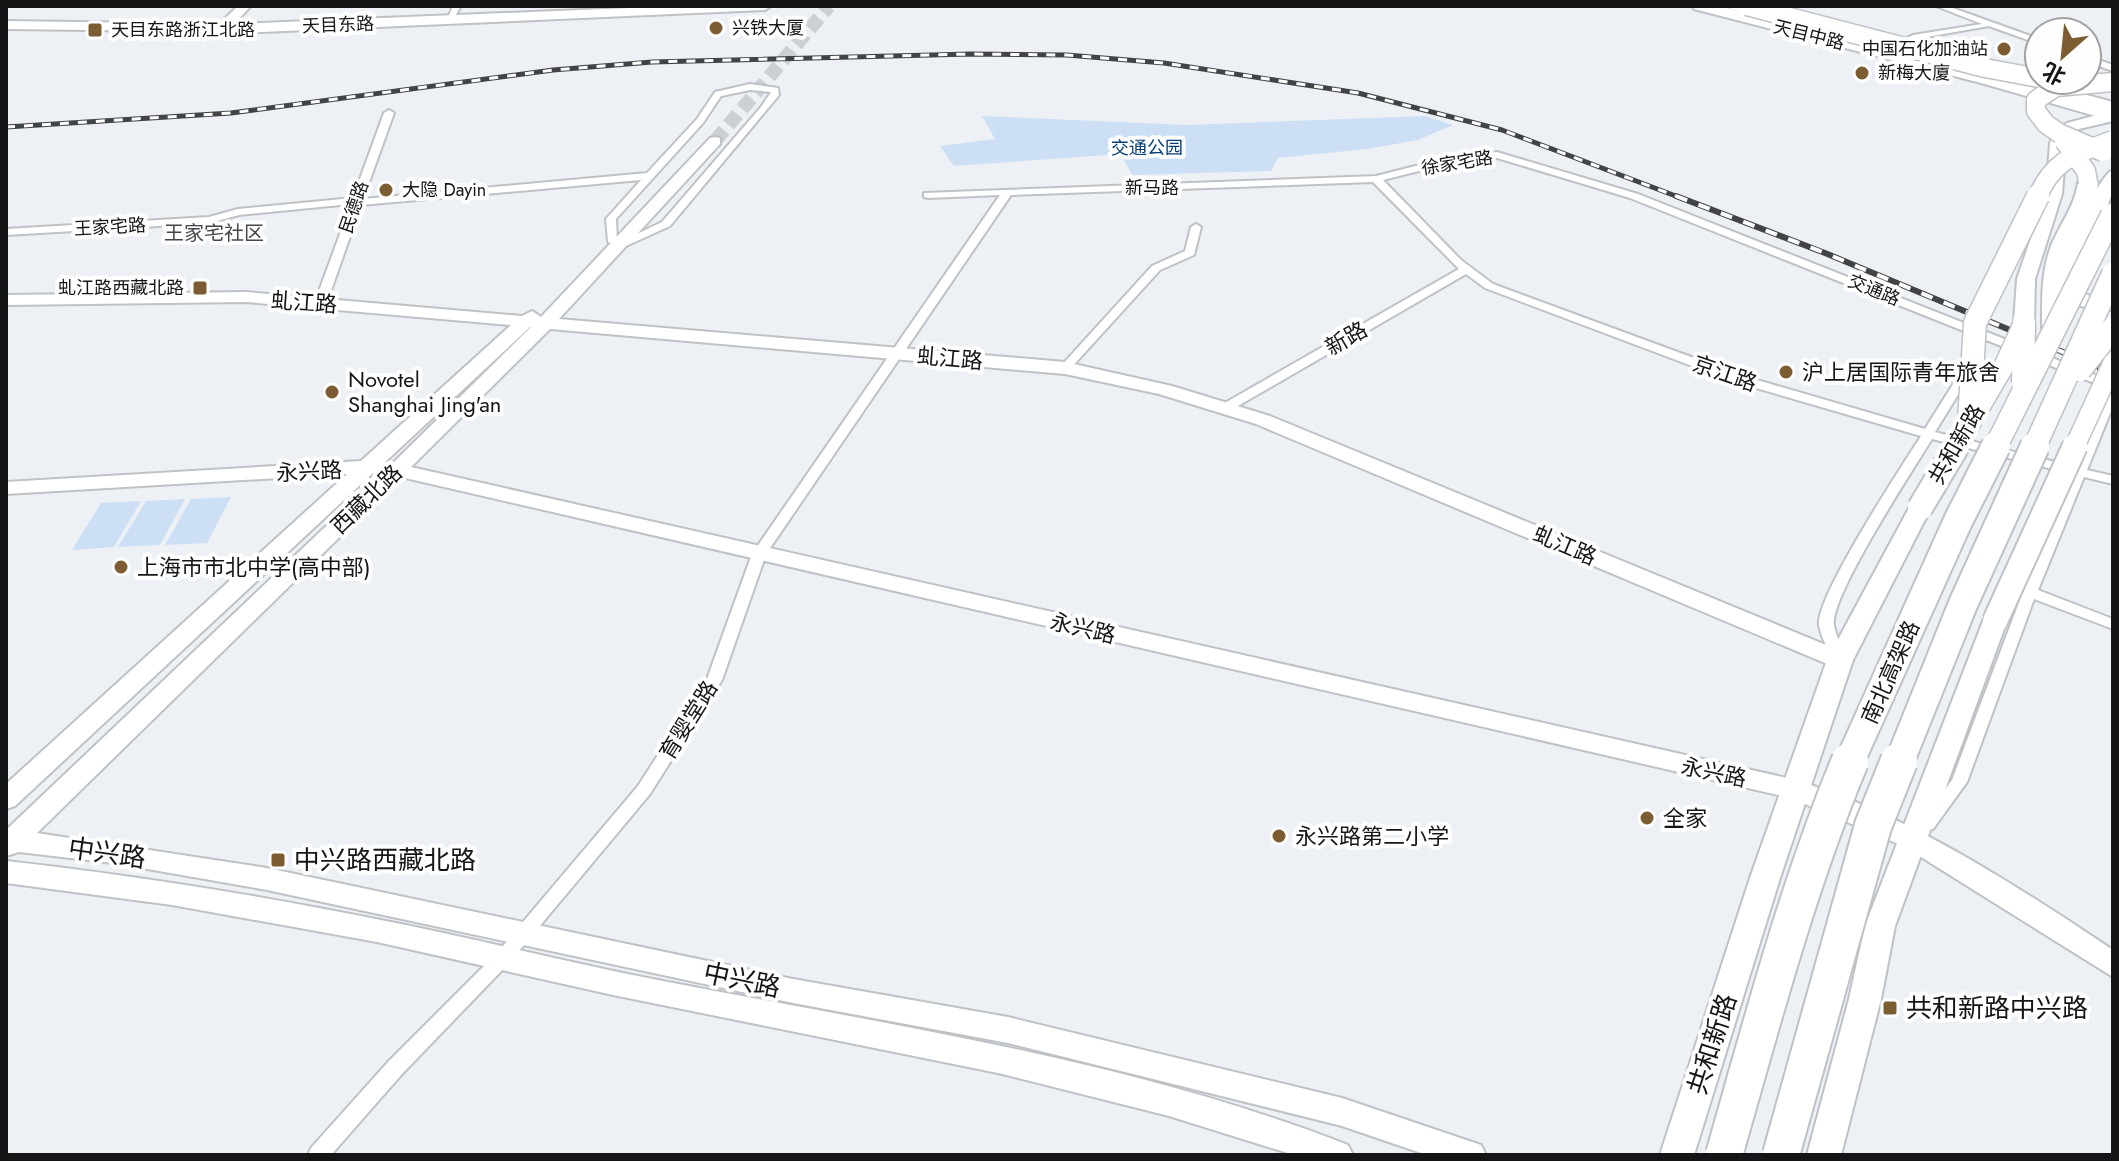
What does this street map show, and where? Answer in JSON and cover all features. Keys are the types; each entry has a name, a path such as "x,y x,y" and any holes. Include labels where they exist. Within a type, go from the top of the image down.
{"highway":[{"path":"1684,6 1929,69 2004,97 2071,139 2113,155"},
{"path":"1700,6 2112,114"},
{"path":"1721,6 1923,56 2112,114"},
{"path":"1747,6 2023,75"},
{"path":"2040,96 2036,107 2046,124 2080,162 2088,182 2083,204 2062,246 2055,272 2053,328"},
{"path":"1969,421 1975,323 2025,227 2045,179 2065,159 2113,140"},
{"name":"南北高架路","path":"1781,1155 1873,826 1963,604 2037,400 2053,328 2113,213"},
{"name":"南北高架路","path":"1724,1155 1775,978 1830,809 1880,691 1958,521 2037,400 2113,274"},
{"path":"2024,322 2037,400"},
{"path":"2037,400 2113,328"}],"main road":[{"path":"224,26 245,6"},
{"name":"天目东路","path":"224,26 454,11 682,6"},
{"name":"天目东路","path":"6,23 224,26 765,6"},
{"name":"天目中路","path":"1692,6 1952,70 2112,114"},
{"name":"天目中路","path":"1728,6 1896,47 2112,114"},
{"name":"共和新路","path":"1677,1155 1765,878 1840,660 1969,421 2003,368 2024,322 2029,266 2054,194 2058,143 2063,132 2112,114"},
{"name":"西藏北路","path":"8,842 396,470 537,322 620,242 709,141"},
{"path":"2113,175 2092,217 2063,291 2081,300 2108,306 2113,304"},
{"name":"虬江路","path":"6,300 201,296 321,302 1065,368 1148,384 1227,407 1840,660"},
{"name":"西藏北路","path":"6,799 199,619 537,322"},
{"path":"1824,1155 1865,999 1880,926 1995,621 2113,363"},
{"name":"永兴路","path":"6,488 369,467 396,470 1796,790 1914,840 2030,910 2113,965"},
{"name":"中兴路","path":"8,842 113,853 267,879 793,991 1008,1030 1342,1112 1470,1155"},
{"name":"中兴路","path":"6,872 89,881 339,923 1042,1069 1202,1113 1337,1155"}],"street":[{"path":"1940,6 2023,37"},
{"path":"1896,47 1917,36 1989,25"},
{"path":"759,87 776,92 666,224 620,242 611,219 651,176 700,121 718,94 759,87"},
{"name":"民德路","path":"321,302 389,113"},
{"name":"徐家宅路","path":"1376,179 1451,160 1497,155 1634,196"},
{"name":"王家宅路","path":"6,232 210,220 238,212 651,176"},
{"name":"新马路","path":"928,195 1376,179"},
{"name":"京江路","path":"1376,179 1465,270 1489,286 1711,369 1928,434 2113,480"},
{"name":"育婴堂路","path":"318,1155 395,1068 502,959 644,790 714,680 759,554 1007,193"},
{"name":"交通路","path":"1634,196 2113,388"},
{"path":"1065,368 1156,268 1190,253 1196,227"},
{"name":"新路","path":"1227,407 1465,270"},
{"name":"共和新路","path":"1840,660 1826,624 1829,607 1864,539 1987,336"},
{"path":"1914,840 1959,782 2030,592 2113,388"},
{"path":"2030,592 2113,624"}],"green space":[{"name":"交通公园","path":"982,116 1187,125 1425,116 1453,125 1418,140 1367,149 1278,158 1271,171 1132,175 1121,154 954,166 940,146 995,139"},
{"path":"231,497 207,543 165,545 191,499"},
{"path":"185,499 160,545 118,547 146,501"},
{"path":"141,501 114,547 72,550 101,503"}],"tunnel":[{"path":"715,141 829,6"}],"railway":[{"path":"6,127 231,113 553,70 652,62 971,54 1067,55 1164,63 1358,93 1502,130 1681,198"},
{"path":"1676,196 1825,253 2113,373"}],"place":[{"name":"兴铁大厦","path":"716,28"},
{"name":"天目东路浙江北路","path":"95,30"},
{"name":"中国石化加油站","path":"2004,49"},
{"name":"新梅大廈","path":"1862,73"},
{"name":"大隐 Dayin","path":"386,190"},
{"name":"虬江路西藏北路","path":"200,288"},
{"name":"沪上居国际青年旅舍","path":"1786,372"},
{"name":"Novotel Shanghai Jing'an","path":"332,392"},
{"name":"上海市市北中学(高中部)","path":"121,567"},
{"name":"全家","path":"1647,818"},
{"name":"永兴路第二小学","path":"1279,836"},
{"name":"中兴路西藏北路","path":"278,860"},
{"name":"共和新路中兴路","path":"1890,1008"}],"district":[{"name":"王家宅社区","path":"214,233"}]}
